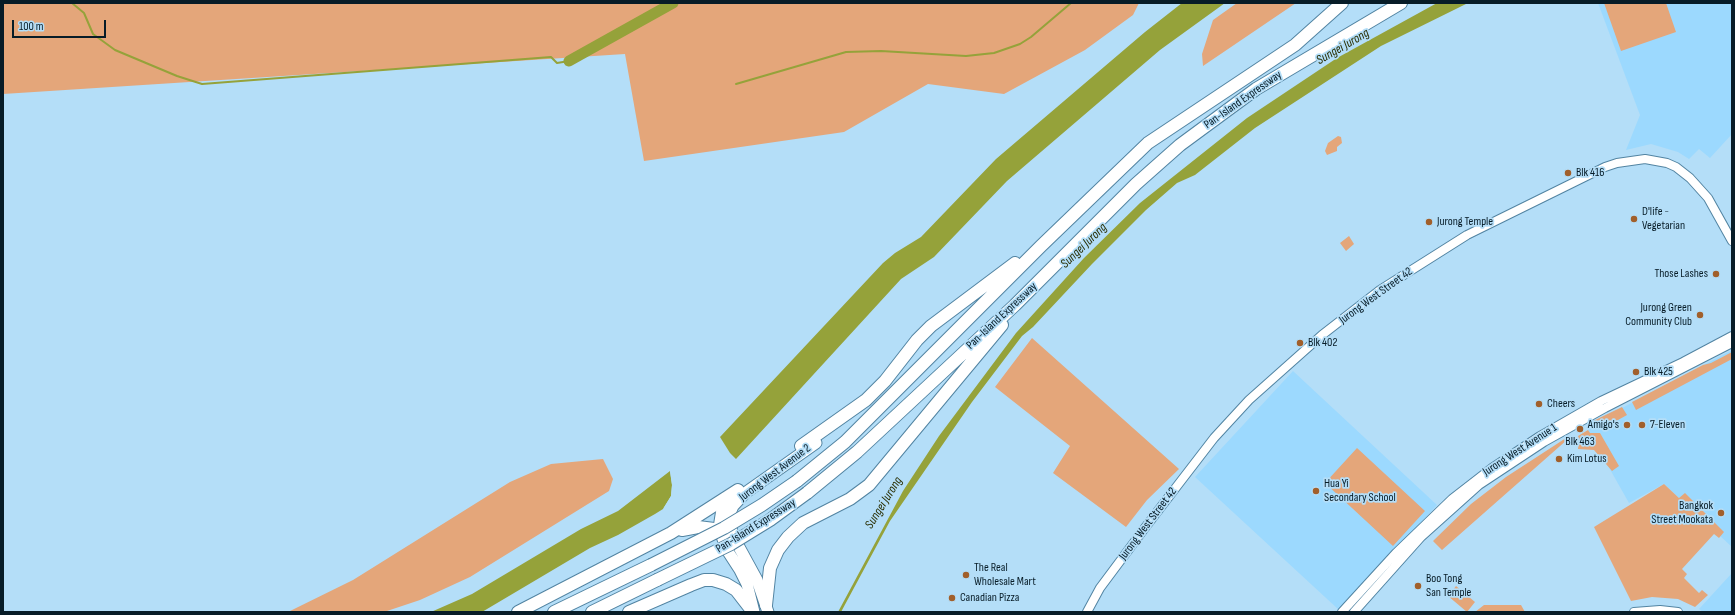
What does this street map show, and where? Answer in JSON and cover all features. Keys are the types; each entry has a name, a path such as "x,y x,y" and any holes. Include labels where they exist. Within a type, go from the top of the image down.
{"highway":[{"name":"Pan-Island Expressway","path":"554,612 724,528 762,505 797,480 845,442 1041,246 1148,143 1295,45 1342,3"},
{"name":"Pan-Island Expressway","path":"592,612 731,544 770,520 808,493 856,452 1026,295 1136,184 1180,145 1256,89 1304,59 1401,3"},
{"path":"801,446 866,400 885,381 917,340 931,326 1041,246"},
{"path":"767,608 770,568 778,550 788,537 803,523 850,499 869,485 978,356 1026,295"},
{"path":"518,612 671,533 738,490"},
{"path":"671,533 687,528 698,527 733,536"},
{"path":"629,612 704,580 713,580 726,584 736,590 754,612"}],"main road":[{"name":"Jurong West Avenue 2","path":"767,608 757,580 733,536 729,520 730,513 738,499 822,438 828,427"},
{"name":"Jurong West Avenue 2","path":"754,612 746,584 740,570 727,550 720,532 719,519 722,509 738,490 801,446"}],"street":[{"name":"Jurong West Street 42","path":"1087,612 1100,588 1144,528 1214,438 1249,400 1322,335 1378,292 1467,235 1605,167 1626,161 1644,159 1667,163 1676,167 1690,178 1708,198 1732,241"},
{"name":"Jurong West Avenue 1","path":"1342,612 1396,553 1452,499 1492,468 1540,436 1595,404 1683,362 1732,336"},
{"name":"Jurong West Avenue 1","path":"1354,612 1421,537 1479,485 1512,461 1605,408 1732,343"},
{"path":"1634,612 1643,610 1678,612"}],"shaded area":[{"path":"3,3 1139,3 1133,15 1085,50 1004,94 928,84 844,132 644,161 625,54 3,94"},
{"path":"1182,3 1225,3 1160,50 1007,181 934,257 901,279 736,459 730,453 720,437 883,263 895,253 921,237 996,159 1145,32"},
{"path":"1237,3 1296,3 1203,66 1202,54 1213,20"},
{"name":"Sungei Jurong","path":"1437,3 1468,3 1381,46 1255,128 1195,175 1177,183 1146,210 1092,264 1033,327 1022,336 972,402 890,521 841,612 838,612 903,491 939,436 1016,333 1084,258 1140,203 1247,118 1337,58"},
{"path":"1598,3 1732,4 1732,134 1710,158 1699,149 1689,159 1678,152 1651,144 1626,150 1640,115"},
{"path":"1604,3 1666,3 1676,32 1621,51"},
{"path":"1338,136 1341,137 1342,143 1337,147 1337,151 1327,155 1325,151 1328,143"},
{"path":"1349,236 1354,244 1346,251 1340,243"},
{"path":"1032,338 1179,469 1147,500 1126,527 1053,473 1070,446 995,387"},
{"path":"1732,350 1732,547 1664,484 1629,503 1586,427"},
{"path":"1732,352 1732,359 1636,410 1632,402 1703,365 1711,363"},
{"name":"Hua Yi Secondary School","path":"1293,371 1437,505 1339,610 1195,477"},
{"path":"1622,407 1627,415 1609,425 1593,425 1591,422"},
{"path":"1588,430 1590,433 1600,433 1619,466 1612,471 1594,450 1578,449 1578,436"},
{"path":"1566,438 1568,439 1442,550 1433,541 1471,504 1506,477"},
{"path":"1357,448 1425,511 1393,546 1325,483"},
{"path":"603,459 613,479 609,491 470,577 420,600 384,612 288,612 353,580 510,482 551,464"},
{"path":"670,471 672,485 671,496 663,509 655,514 618,535 590,548 482,612 431,612 472,594 581,529 618,511"},
{"path":"1664,484 1679,498 1685,493 1724,532 1719,538 1714,534 1682,569 1687,574 1684,578 1699,593 1702,590 1708,595 1695,607 1678,599 1652,597 1631,601 1594,527"},
{"path":"1732,573 1732,612 1703,612 1699,609"},
{"path":"1456,586 1475,602 1467,612 1448,596"},
{"path":"1484,605 1521,605 1525,612 1475,612"}],"pier":[{"path":"672,470 674,485 673,497 669,505 663,509 671,496 672,485 670,471"}],"waterway":[{"path":"72,3 84,13 93,34 115,50 177,76 202,84 551,57 557,63 569,61"},
{"path":"569,61 673,3"},
{"path":"736,84 846,52 881,51 966,56 994,53 1020,44 1031,37 1071,3"}],"place":[{"name":"Blk 416","path":"1568,173"},
{"name":"D'life - Vegetarian","path":"1634,219"},
{"name":"Jurong Temple","path":"1429,222"},
{"name":"Those Lashes","path":"1716,274"},
{"name":"Jurong Green Community Club","path":"1700,315"},
{"name":"Blk 402","path":"1300,343"},
{"name":"Blk 425","path":"1636,372"},
{"name":"Cheers","path":"1539,404"},
{"name":"Amigo's","path":"1627,425"},
{"name":"7-Eleven","path":"1642,425"},
{"name":"Blk 463","path":"1580,429"},
{"name":"Kim Lotus","path":"1559,459"},
{"name":"Hua Yi Secondary School","path":"1316,491"},
{"name":"Bangkok Street Mookata","path":"1721,513"},
{"name":"The Real Wholesale Mart","path":"966,575"},
{"name":"Boo Tong San Temple","path":"1418,586"},
{"name":"Canadian Pizza","path":"952,598"}]}
